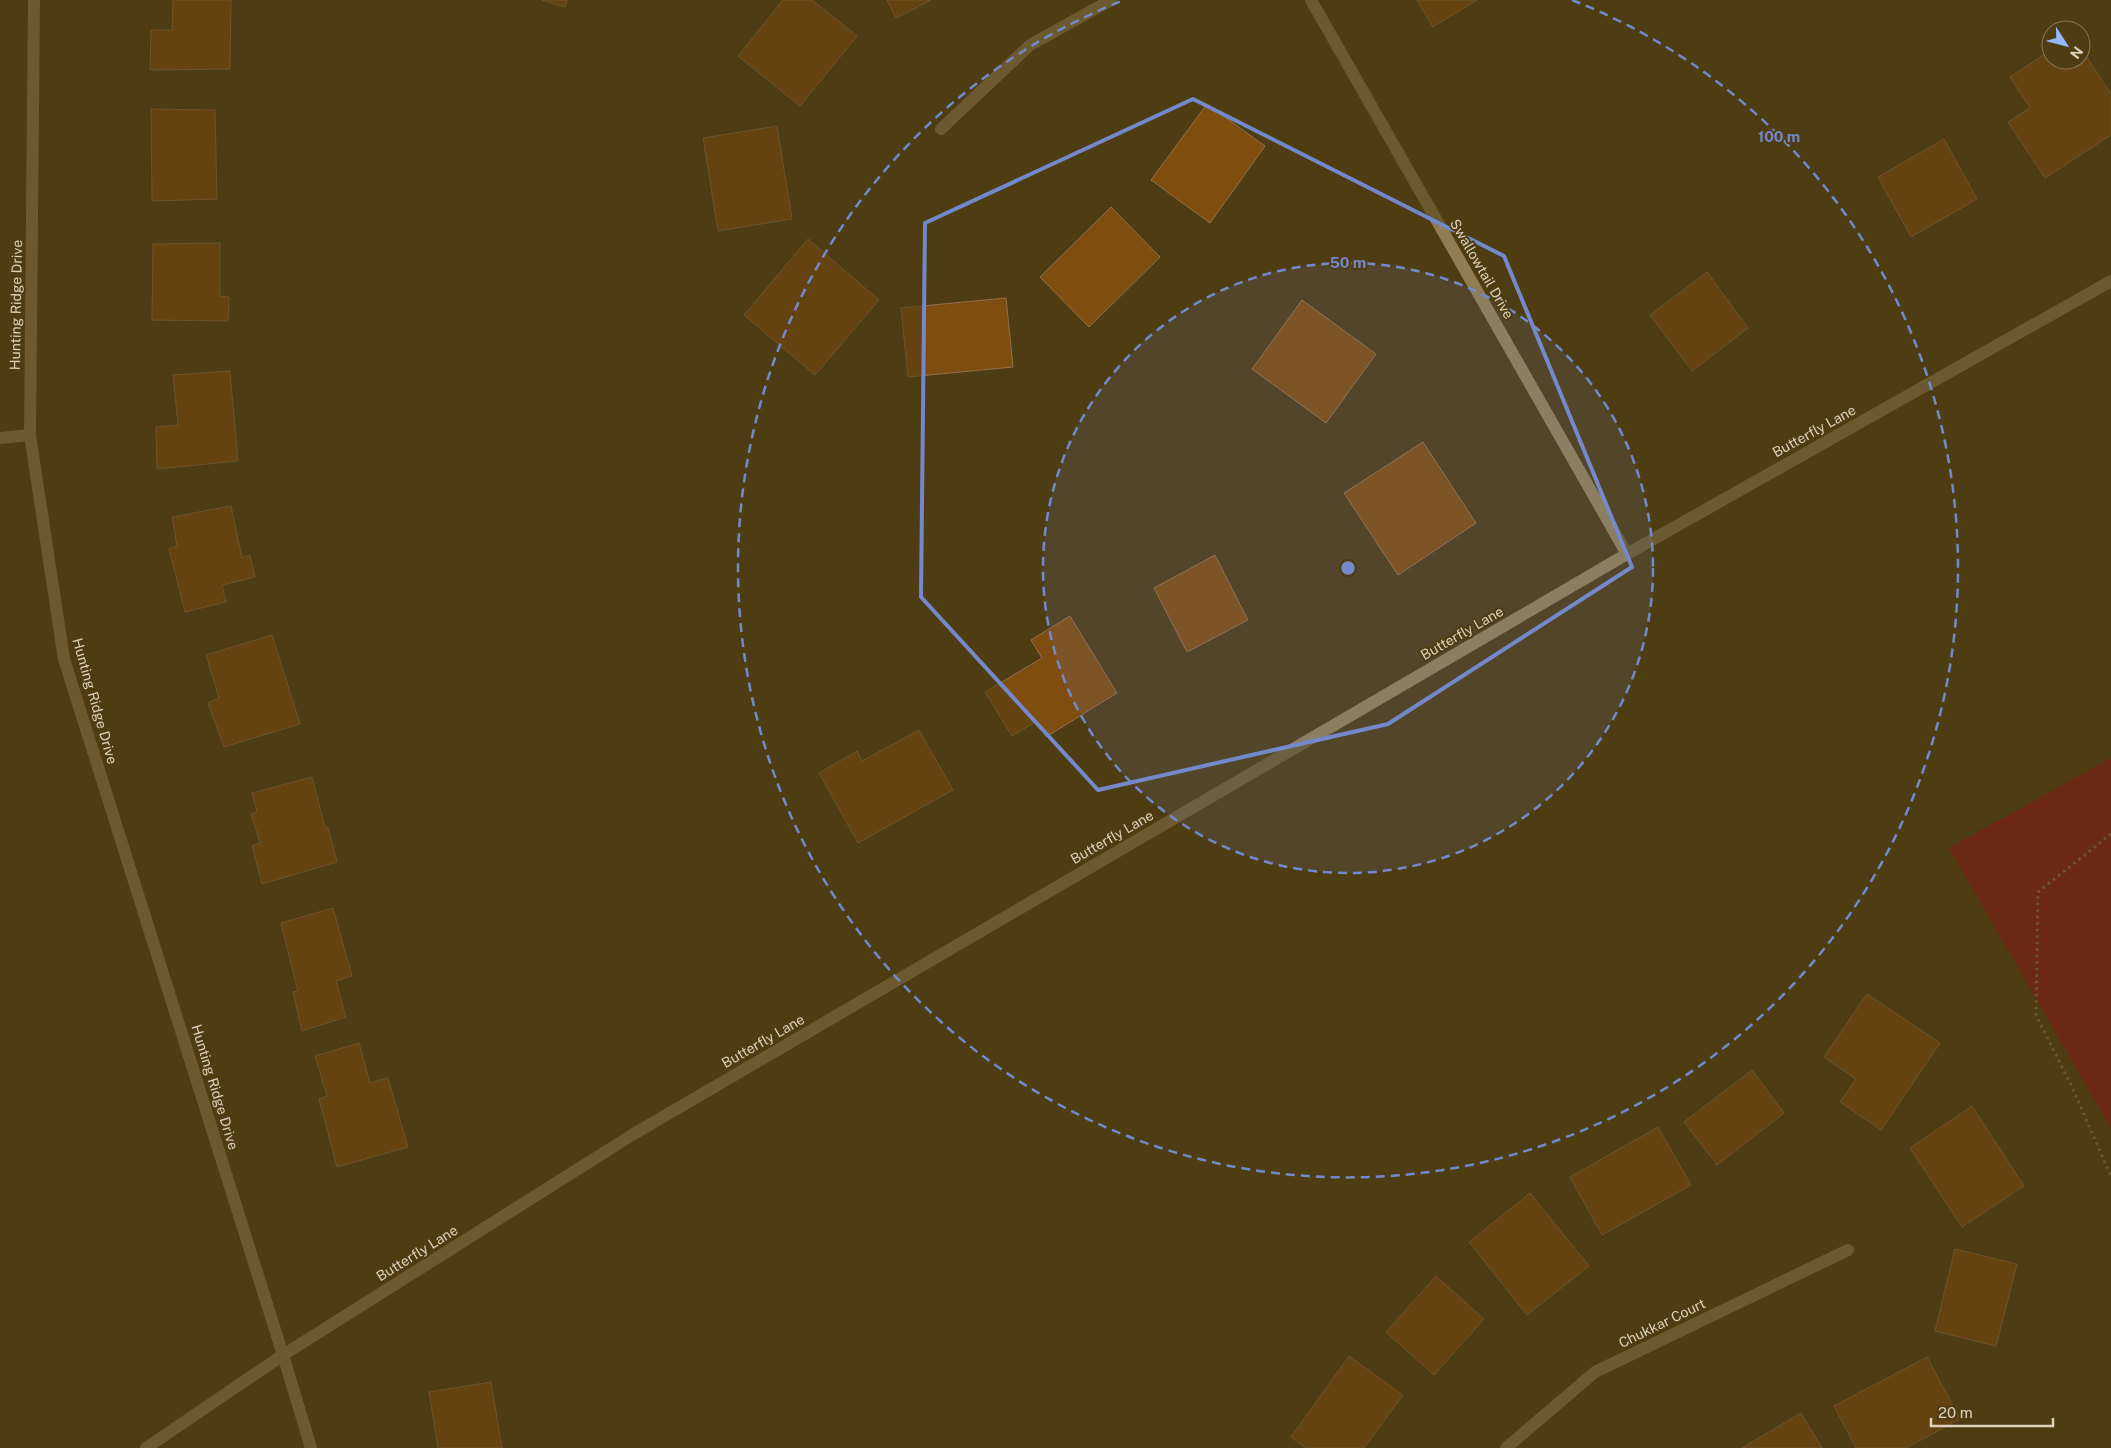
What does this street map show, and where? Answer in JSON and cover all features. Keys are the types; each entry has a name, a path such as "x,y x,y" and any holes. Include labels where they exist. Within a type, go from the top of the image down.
{"street":[{"name":"Hunting Ridge Drive","path":"34,0 30,435 64,659 311,1448"},
{"path":"941,129 1030,45 1111,0"},
{"name":"Swallowtail Drive","path":"1311,0 1627,554"},
{"name":"Butterfly Lane","path":"146,1448 283,1355 632,1135 1627,554 2111,282"},
{"path":"0,438 30,435"},
{"name":"Chukkar Court","path":"1506,1448 1596,1372 1848,1250"}],"path":[{"path":"2111,834 2038,892 2036,1015 2072,1087 2111,1176"}],"highlighted area":[{"path":"1193,99 1504,256 1632,567 1388,724 1098,790 921,597 925,223"}],"shaded area":[{"path":"2111,758 2111,1129 1949,848"}],"building":[{"path":"173,0 231,0 230,69 150,70 151,30 172,30"},
{"path":"542,0 567,0 565,7"},
{"path":"783,0 812,0 857,36 800,106 738,56"},
{"path":"887,0 931,0 896,18"},
{"path":"1417,0 1477,0 1433,27"},
{"path":"2041,57 2041,70 2091,70 2091,63 2111,94 2111,135 2045,178 2008,122 2030,108 2010,77"},
{"path":"1207,104 1265,146 1210,223 1151,180"},
{"path":"151,109 215,110 217,199 152,201"},
{"path":"777,126 792,219 718,231 703,138"},
{"path":"1944,139 1977,199 1911,237 1878,177"},
{"path":"1111,207 1160,257 1089,327 1040,277"},
{"path":"808,239 879,300 815,375 744,315"},
{"path":"220,243 220,296 229,297 228,321 152,320 153,244"},
{"path":"1707,272 1748,328 1692,371 1650,315"},
{"path":"1006,298 1013,367 908,377 901,308"},
{"path":"1302,300 1376,354 1326,423 1252,369"},
{"path":"230,371 238,461 157,469 156,427 178,425 173,375"},
{"path":"1423,442 1476,523 1398,575 1344,493"},
{"path":"231,506 242,558 250,555 255,577 222,585 226,602 185,612 169,549 177,546 172,517"},
{"path":"1215,555 1248,620 1187,652 1154,588"},
{"path":"1070,616 1117,693 1046,737 1037,721 1012,736 985,692 1042,658 1031,640"},
{"path":"272,635 300,724 224,747 208,703 219,698 206,655"},
{"path":"919,730 953,790 858,843 819,773 857,751 862,761"},
{"path":"312,777 325,828 328,827 337,862 262,884 252,846 260,843 251,814 257,812 252,793"},
{"path":"333,908 352,976 336,981 346,1017 302,1031 293,992 298,991 281,923"},
{"path":"1867,994 1940,1043 1881,1130 1840,1102 1856,1079 1824,1057"},
{"path":"359,1043 370,1083 388,1078 408,1147 337,1167 319,1099 327,1096 315,1056"},
{"path":"1752,1070 1784,1113 1717,1165 1684,1122"},
{"path":"1972,1106 2024,1186 1962,1227 1910,1148"},
{"path":"1658,1127 1691,1185 1602,1235 1570,1177"},
{"path":"1530,1193 1589,1266 1527,1315 1469,1242"},
{"path":"1955,1249 2017,1264 1996,1346 1935,1331"},
{"path":"1436,1276 1484,1319 1434,1375 1386,1332"},
{"path":"1349,1356 1403,1395 1364,1448 1306,1448 1291,1437"},
{"path":"1927,1357 1960,1419 1906,1448 1856,1448 1834,1406"},
{"path":"491,1382 502,1448 438,1448 429,1392"},
{"path":"1801,1413 1822,1448 1742,1448"}]}
